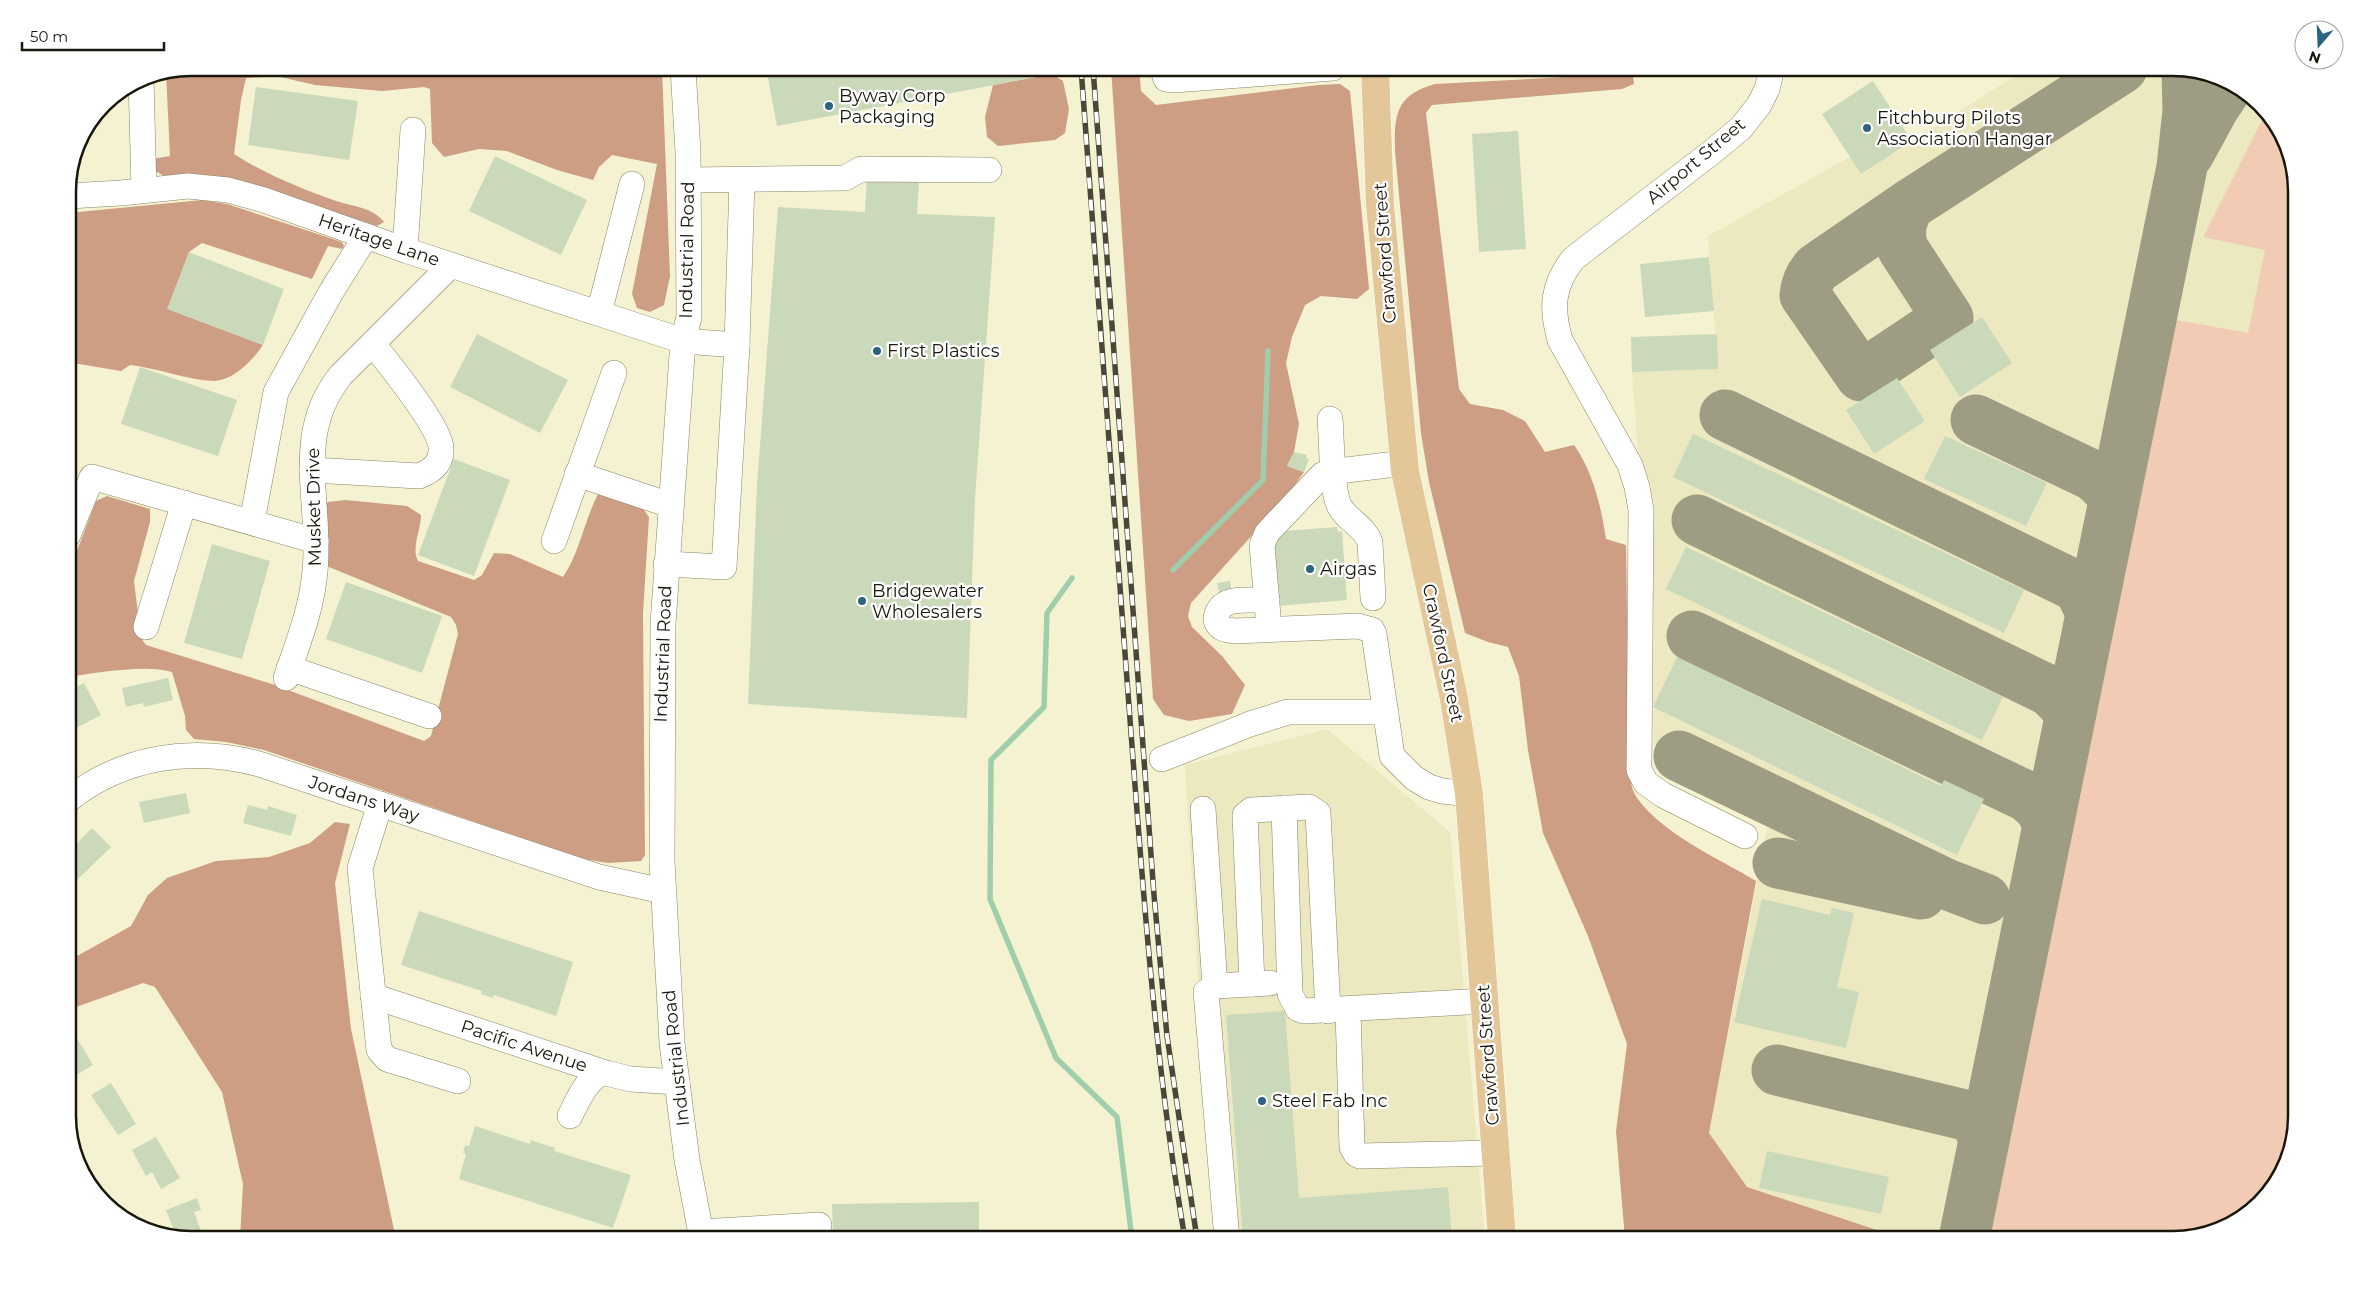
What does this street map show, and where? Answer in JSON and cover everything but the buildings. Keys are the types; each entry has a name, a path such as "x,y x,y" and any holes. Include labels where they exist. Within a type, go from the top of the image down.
{"main road":[{"name":"Crawford Street","path":"1375,76 1380,205 1404,463 1426,577 1454,699 1468,794 1501,1231"}],"street":[{"name":"Industrial Road","path":"683,76 688,180 689,316 683,341 666,564 661,714 663,891 672,1043 687,1160 700,1231"},
{"path":"1165,76 1166,79 1174,80 1224,76"},
{"name":"Airport Street","path":"1745,836 1663,795 1646,783 1639,770 1641,510 1637,487 1630,465 1560,340 1554,318 1554,301 1564,272 1573,259 1741,128 1759,105 1767,89 1770,76"},
{"path":"140,88 144,190"},
{"path":"405,250 413,130"},
{"path":"688,180 845,178 861,169 989,170"},
{"path":"666,564 724,567 737,345 742,180"},
{"path":"599,313 632,184"},
{"name":"Heritage Lane","path":"76,195 188,186 214,187 264,200 405,250 683,341 737,345"},
{"path":"252,522 276,392 326,300 366,236"},
{"name":"Musket Drive","path":"429,716 288,673 311,599 316,570 312,444 314,432 330,391 341,375 451,265"},
{"path":"312,470 419,476 428,473 440,459 441,448 438,435 402,380 373,344"},
{"path":"554,542 614,373"},
{"path":"1330,419 1336,497 1339,505 1362,528 1370,542 1373,598"},
{"path":"1270,628 1262,545 1264,539 1318,478 1334,472 1404,463"},
{"path":"577,474 670,506"},
{"path":"76,516 92,477 316,541"},
{"path":"146,627 184,503"},
{"path":"1267,600 1229,602 1222,606 1216,617 1217,624 1228,630 1358,626 1372,630 1392,756 1402,768 1429,787 1442,791 1468,794"},
{"path":"1162,759 1250,724 1288,712 1386,712"},
{"name":"Jordans Way","path":"76,795 123,768 157,758 196,755 245,760 599,877 663,891"},
{"path":"380,804 360,868 379,1050 384,1058 458,1081"},
{"path":"1252,984 1245,815 1251,810 1309,807 1318,813 1352,1147 1356,1154 1360,1156 1494,1153"},
{"path":"1284,808 1290,994 1298,1009 1304,1012 1338,1011 1485,1001"},
{"path":"1203,809 1215,986"},
{"path":"1226,1231 1205,999 1206,992 1215,986 1290,982"},
{"name":"Pacific Avenue","path":"373,996 606,1074 630,1079 677,1082"},
{"path":"570,1116 591,1081 596,1076 606,1074"},
{"path":"754,1231 818,1225"}],"shaded area":[{"path":"184,76 276,76 246,78 241,100 234,154 258,168 297,186 336,201 369,210 384,222 377,226 254,186 198,174 168,178 155,171 152,159 170,156 166,79"},
{"path":"276,76 662,76 670,276 664,305 650,312 637,308 632,294 657,164 612,155 599,167 593,180 557,170 507,151 479,149 444,157 432,143 430,89 424,87 382,91 315,85"},
{"path":"1041,76 1055,76 1063,81 1069,109 1065,133 1055,140 998,146 987,137 985,117 993,85"},
{"path":"1112,76 1140,76 1141,91 1156,105 1318,85 1340,84 1350,91 1369,289 1357,299 1321,296 1305,305 1292,337 1286,363 1299,424 1294,452 1287,466 1304,472 1284,500 1191,603 1188,616 1192,627 1222,656 1245,685 1232,714 1189,721 1164,715 1153,699"},
{"path":"1585,76 1633,76 1634,84 1622,89 1432,105 1426,113 1459,389 1470,404 1503,410 1525,421 1545,452 1574,445 1581,455 1595,490 1602,514 1606,539 1626,545 1629,757 1630,779 1634,794 1648,811 1676,834 1756,881 1709,1133 1747,1187 1880,1231 1624,1231 1616,1131 1627,1044 1588,936 1543,833 1528,750 1519,676 1508,647 1465,633 1429,482 1421,433 1395,151 1395,126 1400,108 1405,100 1412,94 1435,84"},
{"path":"2014,76 2172,76 2195,78 2209,82 2236,96 2259,116 2276,141 2282,155 2288,184 2288,1123 2282,1152 2276,1166 2259,1191 2236,1211 2209,1225 2195,1229 2172,1231 1880,1231 1747,1187 1709,1133 1769,819 1667,775 1658,766 1654,757 1651,485 1638,450 1632,372 1718,369 1708,236 1850,157 1861,174"},
{"path":"2262,120 2276,141 2282,155 2288,184 2288,1123 2286,1138 2276,1166 2259,1191 2236,1211 2209,1225 2195,1229 2172,1231 1990,1231 2176,320 2248,333 2265,250 2203,237"},
{"path":"202,200 227,204 342,242 344,246 342,249 328,246 312,279 202,243 189,252 168,309 263,345 242,369 221,380 203,380 130,365 121,371 76,364 76,212"},
{"path":"598,494 641,506 649,517 643,613 645,855 641,861 608,863 583,859 264,750 226,742 194,739 186,730 185,716 172,672 135,669 76,676 76,553 96,501 107,496 150,509 150,522 134,581 141,638 146,645 272,684 424,741 431,736 458,634 456,625 451,617 329,567 323,560 321,508 328,502 345,500 407,506 421,515 416,545 418,561 474,580 482,575 494,553 510,554 563,577 574,557"},
{"path":"1327,729 1450,832 1484,1231 1217,1231 1212,1208 1185,765"},
{"path":"335,822 350,824 335,883 351,1029 394,1231 240,1231 243,1184 222,1092 155,987 143,983 76,1007 76,957 131,926 148,895 167,878 216,861 269,857 310,843"}],"waterway":[{"path":"1173,570 1263,480 1268,351"},
{"path":"1072,578 1047,613 1044,707 991,760 990,899 1056,1058 1117,1117 1131,1231"}],"taxiway":[{"path":"1909,205 2110,76"},
{"path":"1966,1231 2182,167 2188,111 2187,77"},
{"path":"2189,153 2226,90"},
{"path":"1909,205 1901,226 1903,249 1948,318 1861,376 1805,295 1806,287 1817,268 1909,205"},
{"path":"1725,415 2074,585 2081,592 2091,612"},
{"path":"1976,420 2094,476 2109,490 2113,502"},
{"path":"1697,520 2050,691 2066,707 2070,716"},
{"path":"1692,636 2028,797 2041,809 2048,825"},
{"path":"1679,756 1946,884 1985,899"},
{"path":"1778,863 1921,894"},
{"path":"1777,1070 1965,1115 1978,1125 1984,1140"}],"railway":[{"path":"1082,76 1150,967 1165,1103 1184,1231"},
{"path":"1094,76 1154,895 1167,1036 1196,1231"}],"place":[{"name":"Byway Corp Packaging","path":"829,106"},
{"name":"Fitchburg Pilots Association Hangar","path":"1867,128"},
{"name":"First Plastics","path":"877,351"},
{"name":"Airgas","path":"1310,569"},
{"name":"Bridgewater Wholesalers","path":"862,601"},
{"name":"Steel Fab Inc","path":"1262,1101"}]}
